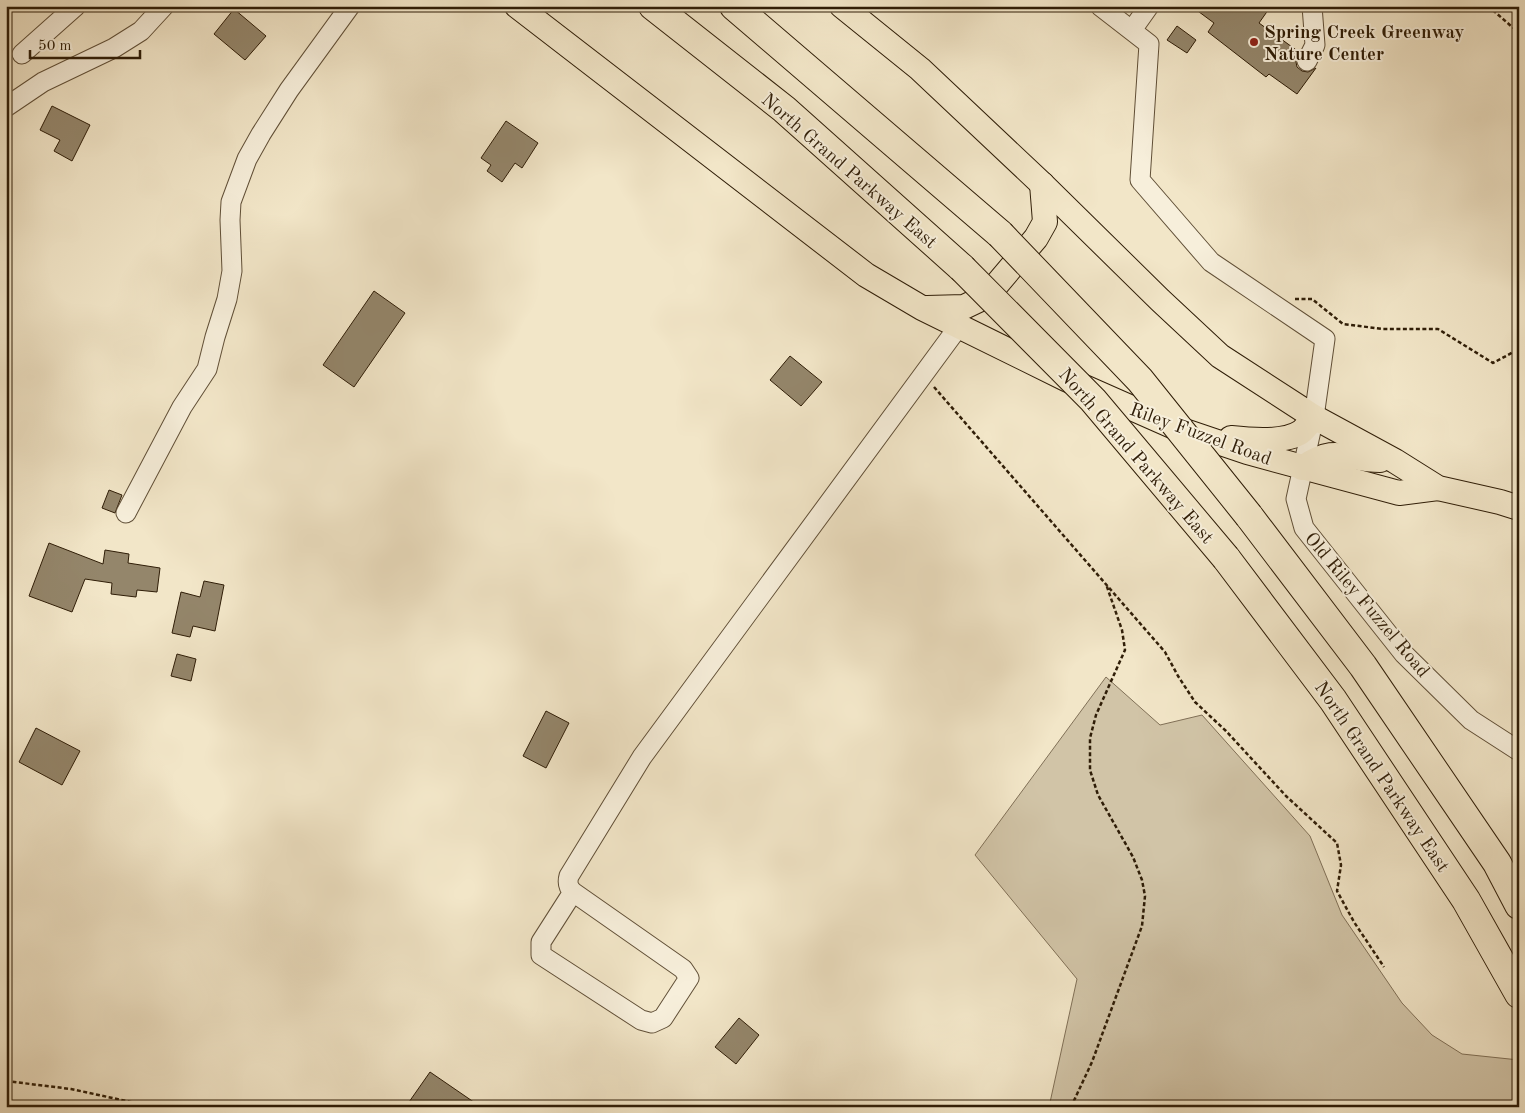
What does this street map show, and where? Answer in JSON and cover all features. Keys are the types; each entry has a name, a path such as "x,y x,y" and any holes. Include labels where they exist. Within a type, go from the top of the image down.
{"highway":[{"name":"North Grand Parkway East","path":"653,6 784,109 962,268 1093,400 1226,558 1334,700 1466,900 1519,994"},
{"path":"734,6 1000,234 1140,380 1249,516 1363,666 1497,863 1519,905"}],"main road":[{"path":"517,6 866,275 922,308 964,307 987,296 1036,238 1045,222 1042,184 920,69 842,6"},
{"name":"Riley Fuzzel Road","path":"1042,184 1220,356 1314,418 1395,460 1438,488"},
{"name":"Riley Fuzzel Road","path":"922,308 1066,380 1192,433 1247,452 1399,492 1438,488 1519,508"},
{"path":"1192,433 1239,439 1283,438 1300,432 1314,418"},
{"path":"1302,468 1315,459 1341,454 1373,460 1395,460"}],"street":[{"path":"22,54 76,6"},
{"path":"6,107 43,82 114,48 141,31 164,6"},
{"path":"126,513 182,407 208,369 215,337 227,300 232,271 231,202 247,159 290,90 350,6"},
{"path":"1100,6 1149,44 1140,180 1211,262 1265,299"},
{"path":"1132,30 1149,6"},
{"path":"1307,61 1315,45 1312,6"},
{"name":"Old Riley Fuzzel Road","path":"1265,299 1325,339 1314,418 1296,499 1304,528 1404,654 1471,720 1519,752"},
{"path":"573,892 541,942 541,955 642,1020 652,1022 663,1018 689,978 687,973 568,888 569,876 642,757 959,326"}],"path":[{"path":"1488,6 1519,32"},
{"path":"1265,299 1312,299 1343,324 1383,329 1438,329 1493,364 1519,349"},
{"path":"922,374 1106,582 1165,652 1195,702 1226,731 1286,796 1337,843 1341,865 1337,891 1354,922 1384,967"},
{"path":"1071,1107 1092,1062 1142,926 1145,896 1142,880 1133,857 1098,795 1090,770 1090,738 1096,715 1125,650 1122,630 1106,582"},
{"path":"6,1081 71,1089 154,1107"}],"shaded area":[{"path":"1106,677 1160,725 1202,715 1310,836 1342,915 1402,1003 1432,1035 1462,1054 1519,1060 1519,1107 1049,1107 1077,979 975,855"}],"building":[{"name":"Spring Creek Greenway Nature Center","path":"1191,6 1271,6 1259,23 1299,52 1296,62 1297,67 1302,71 1308,72 1316,68 1297,94 1269,74 1266,77 1208,32 1214,23"},
{"path":"234,9 266,36 245,60 214,34"},
{"path":"1177,26 1196,40 1187,53 1167,40"},
{"path":"52,106 90,125 72,161 54,151 60,140 40,130"},
{"path":"506,121 538,143 522,168 515,163 502,182 487,171 491,165 481,158"},
{"path":"374,291 405,313 354,387 323,365"},
{"path":"790,356 822,382 801,406 770,380"},
{"path":"109,490 122,495 115,513 102,508"},
{"path":"49,543 103,564 105,550 129,554 128,563 160,568 157,592 137,590 136,597 111,594 112,583 85,579 72,612 29,596"},
{"path":"204,581 224,585 215,631 193,626 190,637 172,633 181,592 200,597"},
{"path":"177,654 196,659 191,681 171,676"},
{"path":"546,711 569,723 546,768 523,756"},
{"path":"36,728 80,751 62,785 19,762"},
{"path":"739,1018 759,1035 736,1064 715,1047"},
{"path":"430,1072 481,1107 416,1107 409,1102"}],"place":[{"name":"Spring Creek Greenway Nature Center","path":"1254,42"}]}
